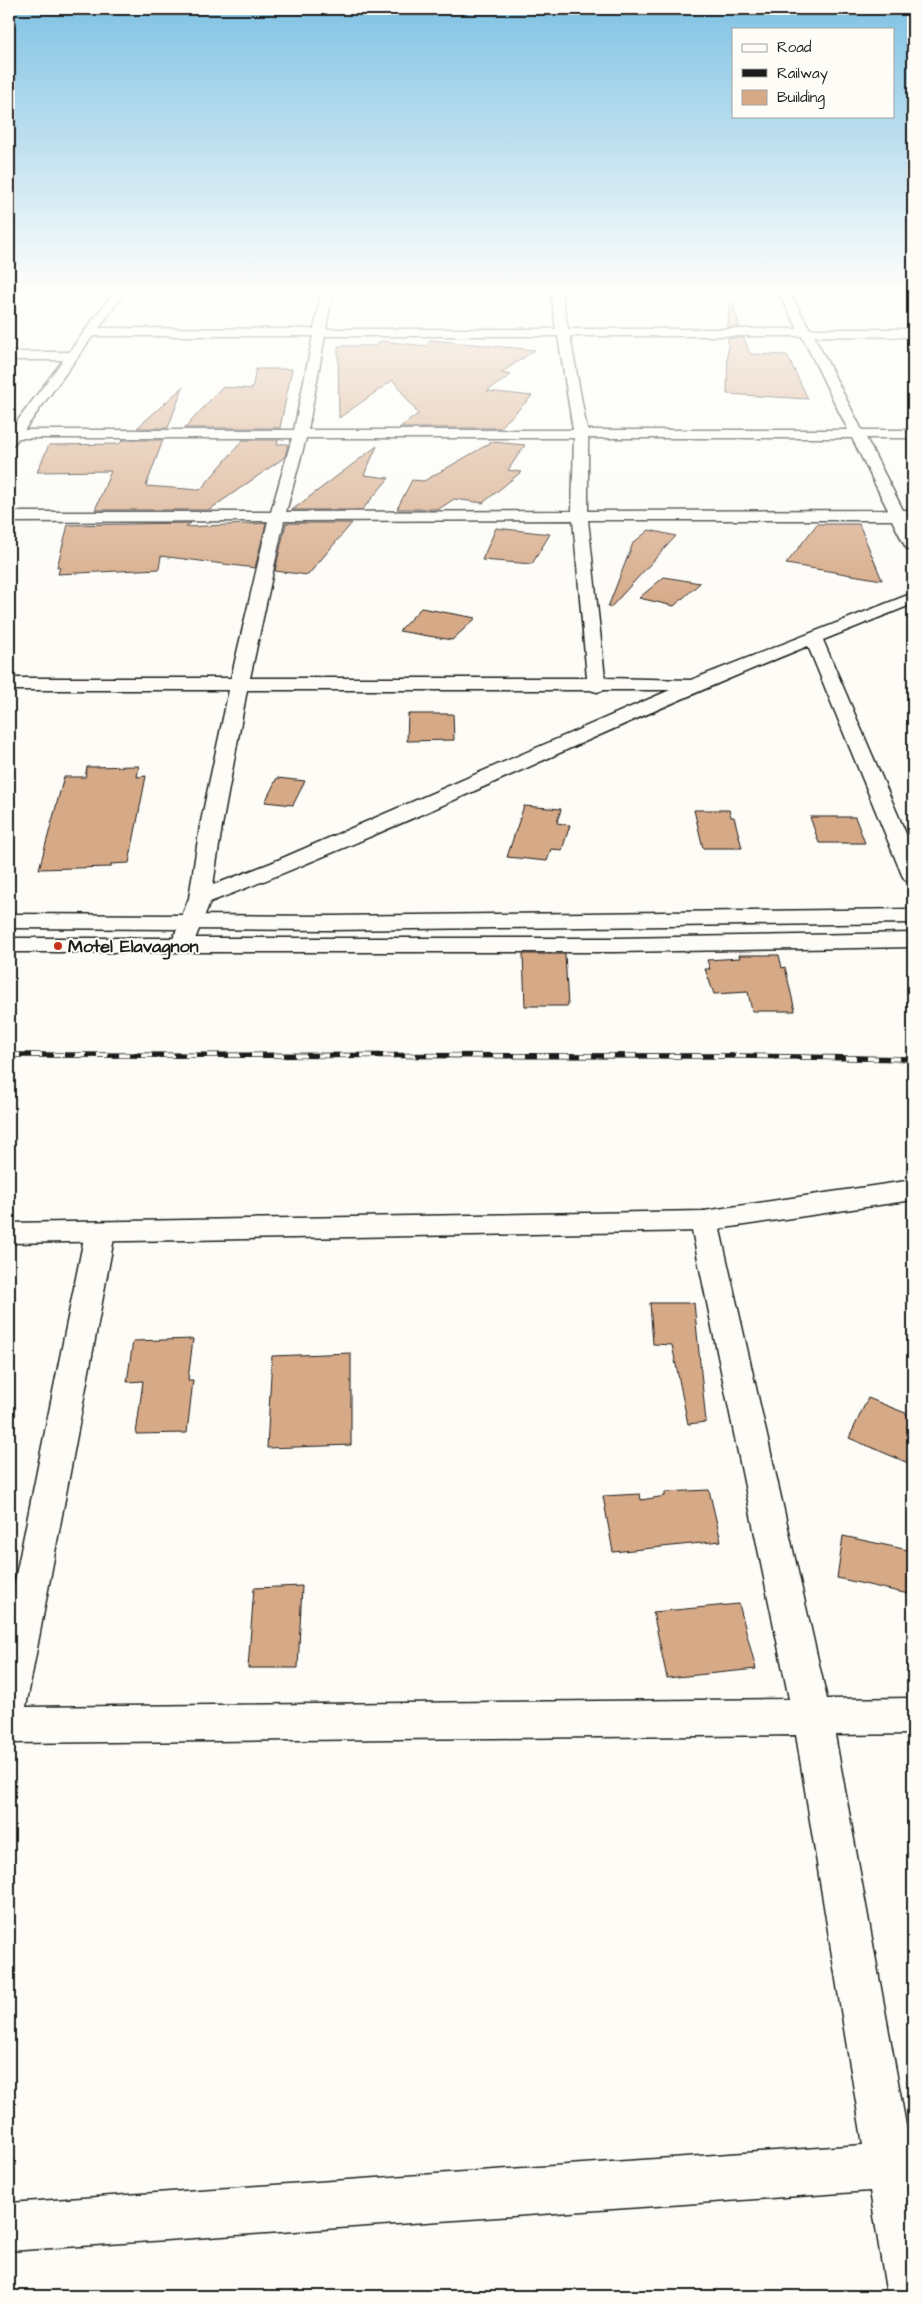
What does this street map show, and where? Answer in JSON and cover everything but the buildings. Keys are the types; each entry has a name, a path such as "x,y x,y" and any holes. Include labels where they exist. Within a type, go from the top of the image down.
{"main road":[{"path":"11,437 42,396"},
{"path":"188,934 200,898 211,826 239,685 277,516 300,435 308,396"},
{"path":"574,396 581,434 580,515 597,686"},
{"path":"838,396 858,434 906,515 913,546"},
{"path":"11,437 913,434"},
{"path":"9,517 906,515"},
{"path":"200,898 279,868 698,684 913,598"},
{"path":"814,639 913,876"},
{"path":"9,684 597,686 698,684"},
{"path":"9,945 188,934 610,919 913,916"},
{"path":"610,919 615,945"},
{"path":"9,921 188,934 615,945 913,940"},
{"path":"9,1233 100,1233 388,1225 704,1221 913,1190"},
{"path":"704,1221 812,1716 901,2166 912,2296"},
{"path":"9,1702 100,1233"},
{"path":"9,1725 913,1716"},
{"path":"9,2227 901,2166"}],"railway":[{"path":"9,1055 736,1056 913,1059"}],"place":[{"name":"Motel Elavagnon","path":"58,946"}]}
